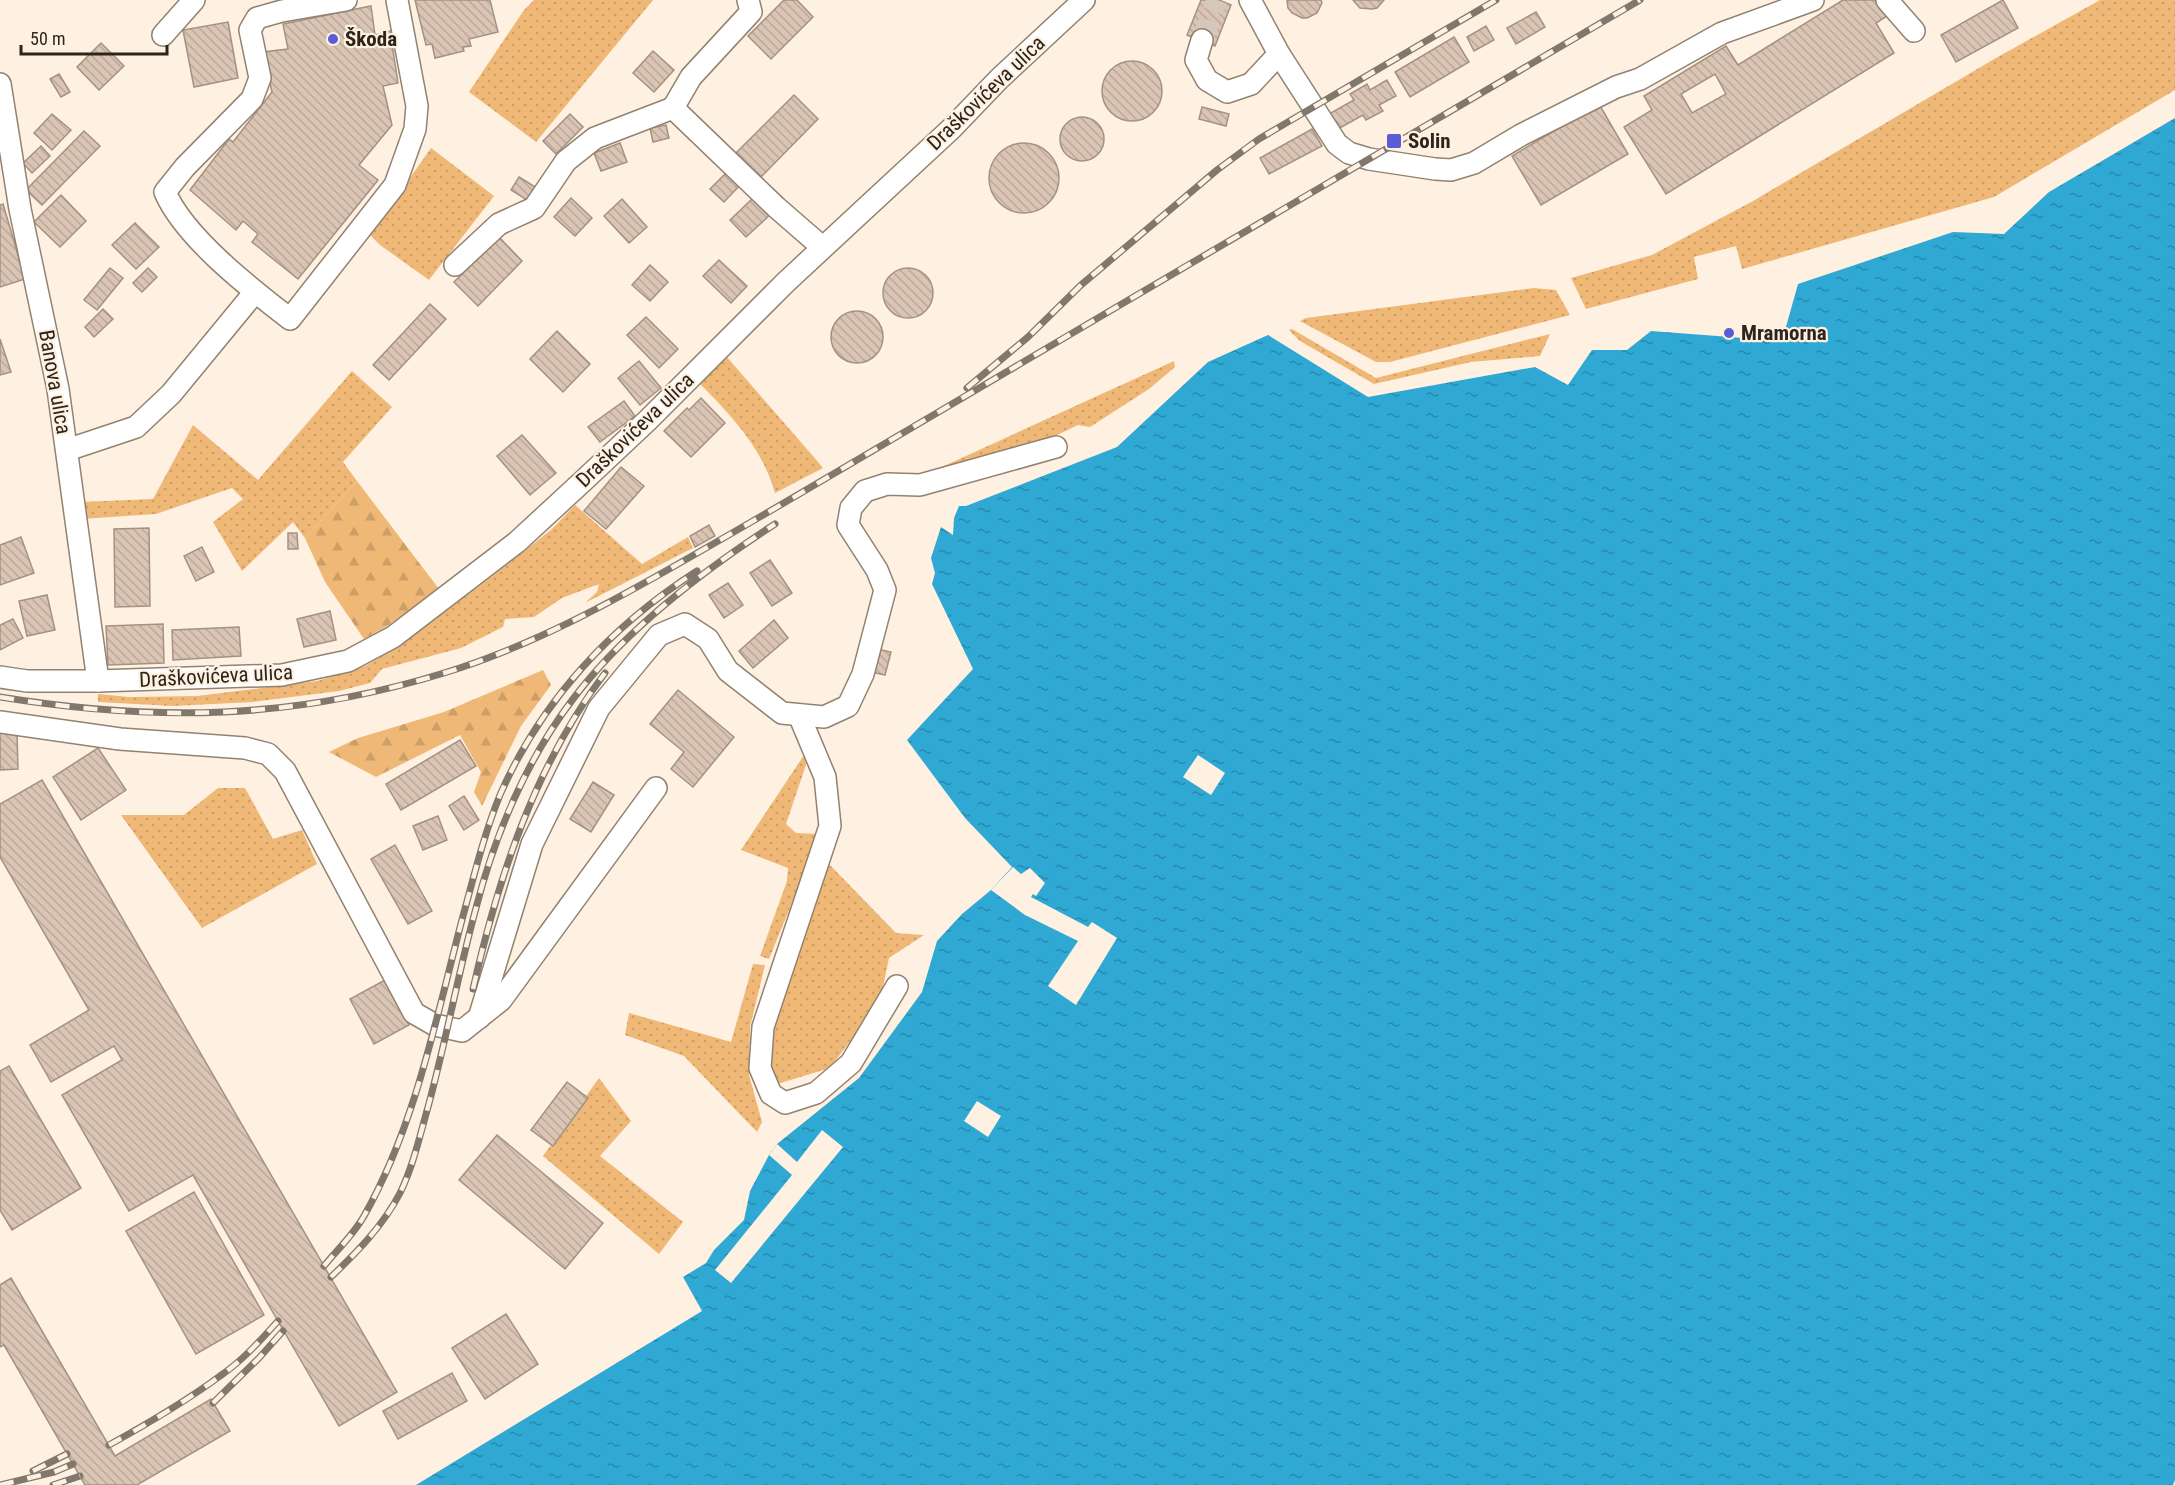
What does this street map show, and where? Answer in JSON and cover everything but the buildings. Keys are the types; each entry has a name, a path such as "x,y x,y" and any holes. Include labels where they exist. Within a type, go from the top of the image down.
{"street":[{"path":"163,35 194,0"},
{"path":"335,1 258,18 250,30 260,78 252,99 185,167 165,192 172,207 199,239 255,292 290,319 395,185 415,129 417,106 397,0"},
{"path":"455,265 499,224 534,208 566,161 595,138 673,108 691,77 750,12 748,0"},
{"name":"Draškovićeva ulica","path":"0,677 27,681 99,681 282,675 348,661 393,637 525,534 648,420 822,247 952,128 1006,72 1084,0"},
{"path":"1250,0 1279,54 1337,144 1349,153 1369,159 1451,170 1474,163 1521,135 1616,87 1640,79 1722,33 1813,0"},
{"path":"1887,0 1914,31"},
{"path":"1202,40 1196,60 1208,80 1227,92 1251,84 1279,54"},
{"name":"Banova ulica","path":"0,84 12,167 58,389 99,681"},
{"path":"673,108 776,207 822,247"},
{"path":"67,450 136,427 171,394 255,292"},
{"path":"479,1017 532,844 599,708 659,635 685,624 708,639 728,671 782,713 824,717 848,706 863,674 885,590 877,570 848,525 852,508 865,491 887,484 920,485 1056,447"},
{"path":"799,715 825,777 830,826 763,1027 760,1068 771,1094 785,1103 816,1093 843,1071 851,1063 897,986"},
{"path":"0,722 120,739 245,748 268,754 285,771 414,1013 435,1024 462,1031 501,1000 656,788"}],"green space":[{"path":"534,0 653,0 536,142 469,92 524,10"},
{"path":"2100,0 2175,0 2175,90 1994,197 1742,269 1736,246 1694,257 1698,279 1586,309 1571,278 1652,255 1753,201 1996,58"},
{"path":"431,148 494,196 429,280 380,245 370,235"},
{"path":"1534,288 1556,290 1570,315 1390,362 1376,362 1300,321 1306,318"},
{"path":"1292,329 1376,378 1550,334 1540,356 1471,362 1374,384 1300,341 1289,330"},
{"path":"726,356 823,468 775,493 770,477 754,447 723,408 700,384"},
{"path":"1174,361 1175,367 1149,389 1090,427 1078,425 1030,448 922,476"},
{"path":"352,371 392,407 343,462 357,481 305,538 293,522 242,571 213,522 243,499 232,488 156,514 81,519 79,502 153,499 193,425 258,480"},
{"path":"357,481 439,589 384,628 364,639 325,582 305,538"},
{"path":"575,505 642,564 688,537 693,548 585,603 597,592 599,584 562,598 534,617 505,619 503,627 461,648 382,669 370,683 339,691 253,702 173,706 98,702 98,694 130,697 197,696 317,681 365,666 398,647 498,572 552,529"},
{"path":"543,670 551,685 521,726 482,806 474,792 481,772 460,735 376,777 329,752 358,738 444,712"},
{"path":"804,755 808,759 786,824 796,833 820,834 769,959 760,956 787,881 788,868 741,850"},
{"path":"218,788 245,788 273,839 302,830 317,864 202,928 121,815 184,815"},
{"path":"825,860 896,933 924,935 889,958 880,1001 830,1068 774,1085 767,1060 767,1029"},
{"path":"753,964 765,965 750,1027 749,1075 762,1122 757,1132 684,1056 625,1035 629,1013 731,1042"},
{"path":"599,1078 631,1121 600,1156 683,1222 659,1254 543,1156"}],"water":[{"path":"2175,118 2175,1480 2173,1485 416,1485 702,1311 683,1277 706,1263 714,1250 744,1220 750,1191 777,1144 859,1078 922,992 937,941 1012,867 965,818 907,740 973,669 932,584 935,573 931,558 941,527 953,535 954,518 959,506 966,506 1117,447 1208,362 1268,335 1368,397 1535,367 1568,385 1592,350 1627,350 1651,331 1782,341 1798,284 1953,232 2004,234 2049,192"}],"pier":[{"path":"1198,755 1225,773 1211,795 1183,777"},
{"path":"1013,867 1021,874 1030,868 1045,883 1036,896 1033,894 1031,897 1088,927 1092,922 1117,938 1076,1005 1048,986 1078,941 1025,915 991,890"},
{"path":"977,1101 1001,1116 988,1137 964,1121"},
{"path":"822,1130 843,1147 731,1283 715,1270 792,1175 769,1155 777,1144 797,1162"}],"tunnel":[{"path":"1202,40 1217,0"}],"railway":[{"path":"967,388 1028,337 1081,285 1217,170 1259,139 1496,0"},
{"path":"0,697 57,705 169,713 278,708 388,689 444,673 509,650 602,606 720,540 1640,0"},
{"path":"331,1277 378,1227 405,1183 434,1082 484,880 514,798 541,747 573,699 641,625 694,581 775,524"},
{"path":"324,1266 360,1223 398,1145 434,1031 484,840 500,795 517,761 536,728 582,668 636,616 697,571"},
{"path":"473,989 494,906 522,824 558,746 580,708 605,673"},
{"path":"109,1445 207,1386 250,1350 278,1321"},
{"path":"213,1403 283,1331"},
{"path":"33,1471 67,1454"},
{"path":"0,1485 54,1472 73,1464"},
{"path":"53,1485 80,1476"}],"place":[{"name":"Škoda","path":"333,39"},
{"name":"Solin","path":"1394,141"},
{"name":"Mramorna","path":"1729,333"}]}
